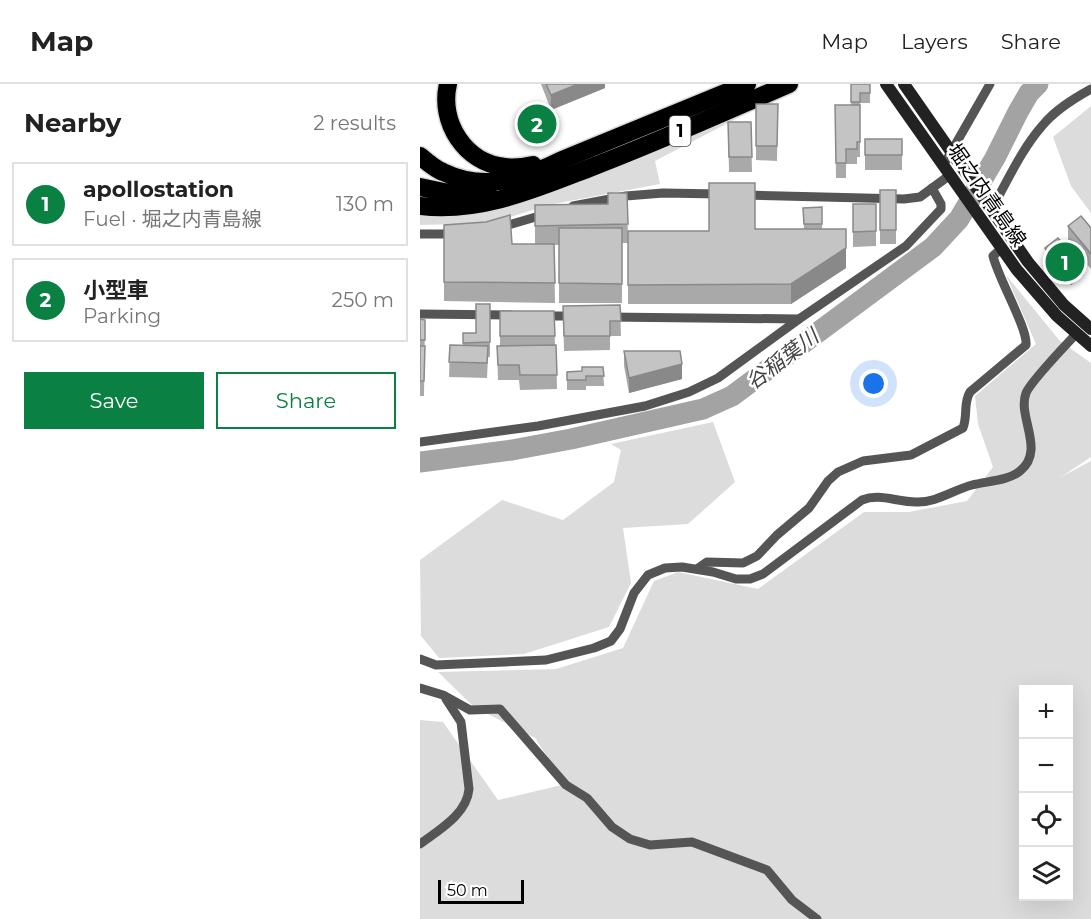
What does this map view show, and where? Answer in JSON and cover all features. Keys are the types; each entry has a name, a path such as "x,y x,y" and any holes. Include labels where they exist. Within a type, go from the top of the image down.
{"highway":[{"name":"1","path":"448,84 447,110 453,131 466,149 484,161 504,167 566,168"},
{"name":"1","path":"420,206 446,208 477,205 526,192 566,168 670,114 747,84"},
{"name":"1","path":"420,156 440,172 463,180 488,182 566,168 628,154 789,84"},
{"name":"1","path":"420,187 444,192 484,195 526,192"}],"main road":[{"name":"堀之内青島線","path":"886,84 1001,249 1058,316 1091,346"},
{"name":"堀之内青島線","path":"904,84 1028,262 1057,297 1091,329"}],"street":[{"path":"488,231 561,209 626,196 663,193 904,199 920,197 932,188 946,170 951,151 990,84"},
{"path":"988,206 1042,126 1055,113 1091,89"},
{"path":"420,442 549,424 645,406 689,392 718,378 906,246 941,209 941,204 932,188"},
{"path":"420,234 464,233"},
{"path":"697,569 707,562 743,563 757,556 777,535 809,508 828,481 838,472 862,461 910,455 963,428 966,418 965,400 970,392 1026,345 1022,328 996,270 993,256 1001,249"},
{"path":"420,314 586,316"},
{"path":"598,316 799,319"},
{"path":"420,658 436,665 534,661 594,648 611,641 620,629 634,593 648,575 665,568 682,567 713,572 736,579 750,579 763,574 862,500 873,496 916,502 933,500 969,485 1010,477 1021,471 1029,459 1031,450 1031,435 1023,405 1027,391 1077,333"},
{"path":"420,688 443,695 470,711 500,709 566,784 587,798 612,827 630,839 650,845 692,842 767,870 792,900 817,919"},
{"path":"420,844 458,813 468,800 469,789 461,722 443,695"}],"shaded area":[{"path":"748,106 755,109 655,161 660,184 548,205 491,223 420,225 420,211 478,212"},
{"path":"1091,106 1091,213 1071,186 1053,137"},
{"path":"1006,275 1060,341 1091,363 1091,457 1061,477 1091,461 1091,919 420,919 420,720 443,722 498,800 566,784 537,739 474,707 438,672 556,669 623,648 654,581 678,572 758,589 864,512 909,512 967,501 993,467 978,424 975,396 1036,344"},
{"path":"713,422 735,482 688,524 623,528 631,583 609,627 524,654 439,658 421,636 420,560 502,500 563,520 614,482 621,450 611,444"}],"building":[{"path":"546,84 578,84 551,95"},
{"path":"851,84 870,84 870,93 860,93 860,102 851,102"},
{"path":"756,104 778,104 777,146 756,146"},
{"path":"835,105 860,105 860,142 857,142 857,149 846,149 846,163 836,163"},
{"path":"728,122 751,122 752,157 729,157"},
{"path":"865,139 902,139 902,155 865,155"},
{"path":"709,183 755,183 755,229 846,229 846,248 791,284 628,285 628,231 709,231"},
{"path":"880,190 896,190 896,230 880,230"},
{"path":"608,193 627,193 628,224 535,226 535,205 608,204"},
{"path":"853,204 876,204 876,231 853,232"},
{"path":"822,207 822,224 804,224 803,208"},
{"path":"510,215 512,244 554,244 555,283 444,282 444,225 486,222"},
{"path":"1081,216 1091,228 1091,254 1068,226"},
{"path":"559,228 622,228 622,284 559,283"},
{"path":"1058,238 1064,245 1070,240 1077,248 1071,253 1084,269 1071,280 1045,248"},
{"path":"476,304 490,304 490,342 463,343 463,333 476,333"},
{"path":"620,305 621,321 610,321 610,336 564,336 563,306"},
{"path":"500,311 554,311 555,336 500,336"},
{"path":"420,319 425,320 425,340 420,340"},
{"path":"450,345 488,346 487,363 449,362"},
{"path":"556,345 557,375 520,375 519,365 498,365 497,346"},
{"path":"420,346 425,346 424,381 420,381"},
{"path":"624,351 680,351 682,364 629,378"},
{"path":"582,367 603,367 604,376 586,376 586,380 567,380 567,372 582,371"}],"waterway":[{"name":"谷稲葉川","path":"420,462 512,450 571,439 703,409 732,396 933,247 959,219 995,158 1029,93 1038,84"}],"place":[{"name":"小型車","path":"537,124"},
{"name":"apollostation","path":"1065,262"}]}
